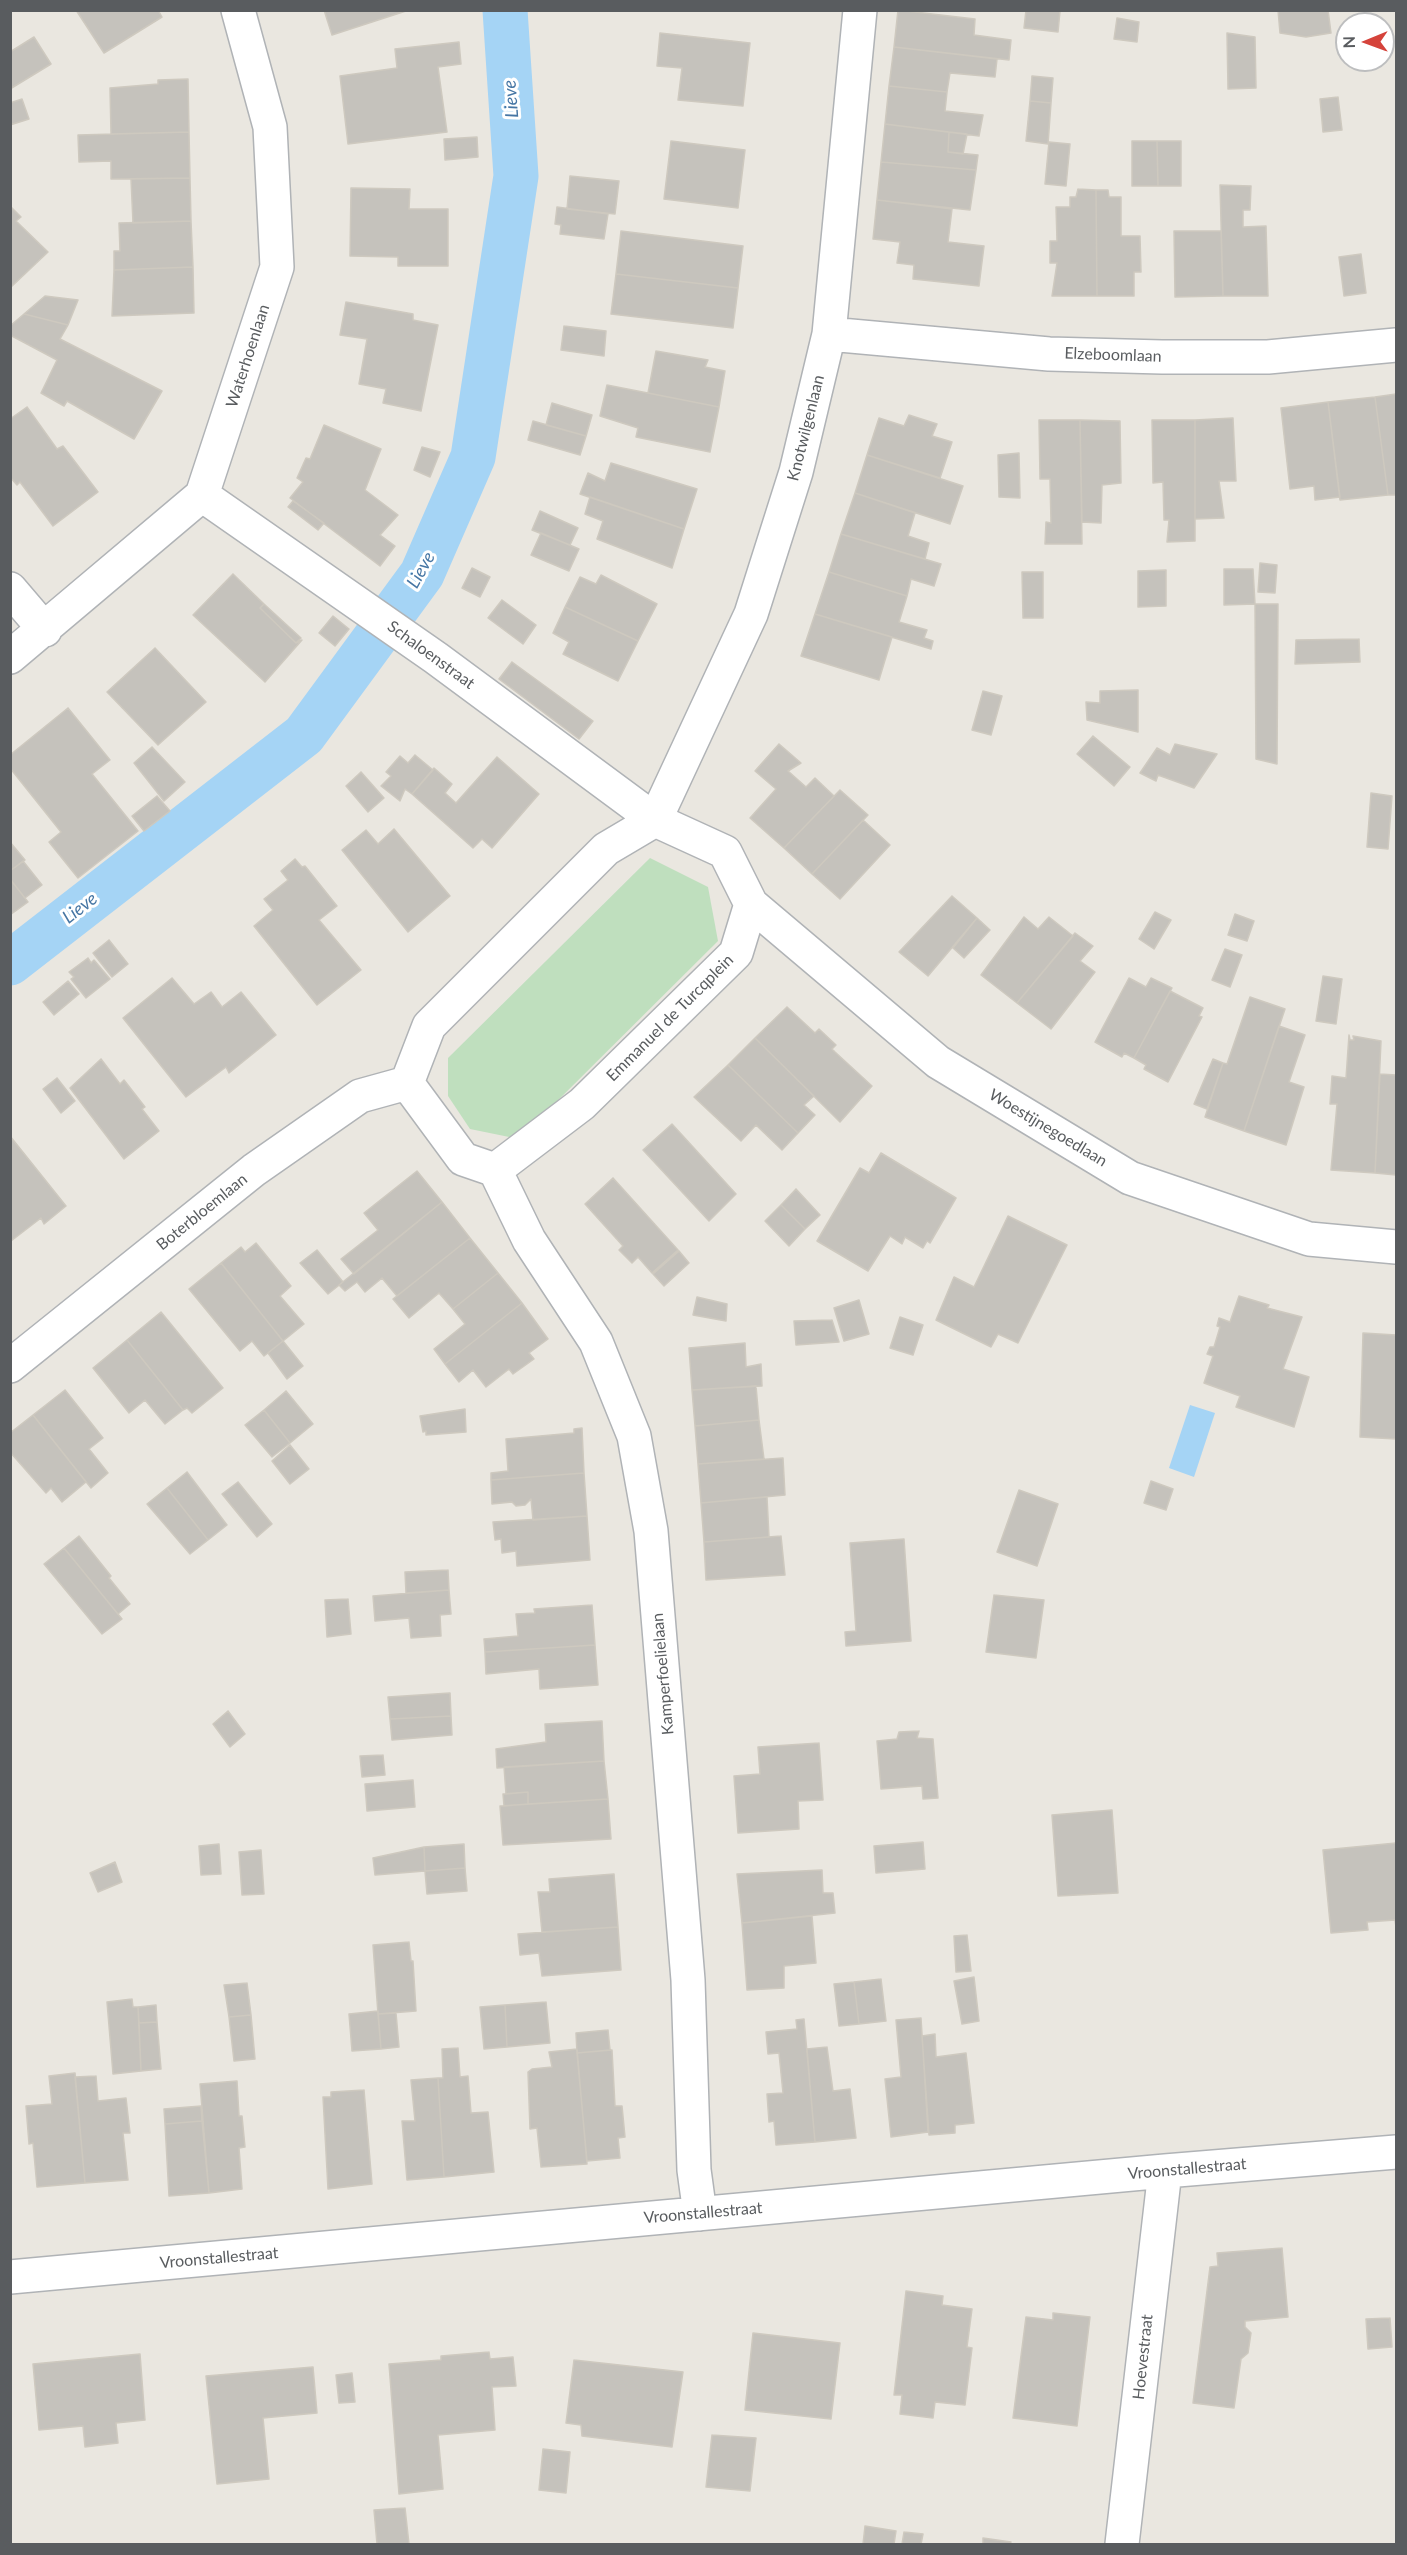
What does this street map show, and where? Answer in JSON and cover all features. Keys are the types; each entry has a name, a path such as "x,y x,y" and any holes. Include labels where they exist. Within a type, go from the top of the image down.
{"street":[{"name":"Waterhoenlaan","path":"202,495 277,267 270,127 238,10"},
{"name":"Knotwilgenlaan","path":"655,820 751,614 796,472 829,334 860,10"},
{"name":"Elzeboomlaan","path":"829,334 1049,354 1162,357 1268,357 1396,345"},
{"name":"Schaloenstraat","path":"202,495 436,658 655,820"},
{"path":"10,657 45,630 202,495"},
{"path":"10,589 45,630"},
{"path":"495,1170 463,1159 407,1083 429,1026 606,849 655,820 725,852 751,904"},
{"name":"Emmanuel de Turcqplein","path":"495,1170 582,1104 736,953 751,904"},
{"name":"Woestijnegoedlaan","path":"751,904 938,1062 1130,1178 1309,1239 1396,1246"},
{"name":"Boterbloemlaan","path":"10,1366 254,1170 360,1096 407,1083"},
{"name":"Kamperfoelielaan","path":"495,1170 529,1240 596,1342 634,1436 651,1532 688,1980 694,2170 700,2214"},
{"name":"Vroonstallestraat","path":"10,2277 1165,2170 1396,2152"},
{"name":"Hoevestraat","path":"1122,2544 1165,2170"}],"green space":[{"path":"650,858 708,887 718,941 519,1139 470,1129 448,1096 448,1058"}],"water":[{"path":"1190,1405 1215,1413 1194,1477 1169,1468"}],"building":[{"path":"76,10 158,10 162,17 104,53"},
{"path":"324,10 409,10 332,35"},
{"path":"898,10 975,19 974,35 1011,40 1009,60 894,47"},
{"path":"1026,10 1060,11 1058,32 1024,28"},
{"path":"1278,10 1328,10 1331,33 1306,37 1280,33"},
{"path":"1117,18 1139,22 1137,42 1114,39"},
{"path":"660,33 750,43 743,106 678,100 682,68 657,66"},
{"path":"1227,33 1255,37 1256,88 1228,89"},
{"path":"34,37 51,64 10,89 10,52"},
{"path":"459,42 461,64 438,67 447,132 348,144 340,76 397,68 395,49"},
{"path":"894,47 997,59 995,77 950,73 947,92 889,86"},
{"path":"1032,76 1053,78 1051,103 1030,101"},
{"path":"188,79 189,132 111,134 110,88 158,84 158,80"},
{"path":"889,86 947,92 945,111 983,115 979,136 885,124"},
{"path":"1338,97 1342,130 1323,132 1320,99"},
{"path":"22,99 29,119 10,125 10,103"},
{"path":"1030,101 1051,103 1048,144 1026,141"},
{"path":"885,124 949,132 948,152 978,155 976,170 881,162"},
{"path":"189,132 190,178 111,179 111,161 79,162 78,135"},
{"path":"949,132 967,134 963,154 948,152"},
{"path":"477,137 478,157 445,160 444,139"},
{"path":"671,141 745,150 738,208 664,199"},
{"path":"1132,141 1157,141 1158,186 1132,186"},
{"path":"1157,141 1181,141 1181,186 1158,186"},
{"path":"1049,142 1070,144 1066,186 1045,184"},
{"path":"881,162 976,170 970,210 877,200"},
{"path":"570,176 619,181 615,214 567,209"},
{"path":"190,178 191,221 133,223 131,179"},
{"path":"1220,185 1251,186 1250,210 1243,210 1243,227 1266,226 1268,296 1223,296"},
{"path":"351,188 410,189 409,209 448,209 448,266 398,266 398,257 350,256"},
{"path":"1078,189 1096,190 1097,296 1052,296 1057,263 1050,263 1050,241 1057,241 1056,207 1070,207 1070,197 1076,197"},
{"path":"1096,190 1108,190 1109,197 1121,197 1121,236 1140,236 1141,272 1134,272 1134,296 1097,296"},
{"path":"877,200 952,209 948,242 984,246 979,286 913,279 914,265 897,263 900,242 873,239"},
{"path":"10,206 21,217 16,221 48,252 10,288"},
{"path":"557,207 608,214 604,239 560,234 561,225 555,224"},
{"path":"191,221 193,267 114,270 114,251 120,251 119,223"},
{"path":"621,231 743,246 738,288 616,274"},
{"path":"1174,231 1221,231 1223,296 1175,297"},
{"path":"1361,254 1366,293 1344,296 1339,257"},
{"path":"193,267 194,313 112,316 114,270"},
{"path":"616,274 738,288 733,328 611,314"},
{"path":"45,296 78,300 68,325 24,314"},
{"path":"346,302 413,314 413,320 438,325 421,411 383,403 386,389 359,384 367,339 340,335"},
{"path":"24,314 68,325 60,339 162,391 134,439 67,401 64,406 41,393 57,360 10,335 10,326"},
{"path":"564,326 606,331 604,356 561,350"},
{"path":"656,351 708,360 705,367 725,371 719,407 648,393"},
{"path":"607,385 719,407 710,452 636,437 638,428 600,416"},
{"path":"1396,394 1396,495 1388,495 1375,397"},
{"path":"1375,397 1388,495 1340,500 1328,402"},
{"path":"1328,402 1340,497 1315,500 1314,486 1290,489 1281,408"},
{"path":"552,403 592,415 586,436 546,425"},
{"path":"27,407 57,449 63,446 98,492 53,526 20,482 17,485 10,477 10,419"},
{"path":"909,415 937,424 932,436 952,442 940,478 867,455 879,418 904,426"},
{"path":"1233,418 1236,481 1219,481 1224,518 1195,519 1195,420"},
{"path":"1039,420 1080,420 1082,544 1045,544 1046,522 1051,523 1050,479 1040,479"},
{"path":"1080,420 1120,421 1121,483 1102,485 1101,523 1082,522"},
{"path":"1152,420 1195,420 1195,541 1167,542 1169,520 1164,520 1163,482 1153,483"},
{"path":"533,421 586,436 580,455 528,440"},
{"path":"324,425 381,449 365,490 398,515 380,535 395,546 380,566 290,498 303,482 297,478 306,458 310,459"},
{"path":"422,447 440,452 430,477 414,470"},
{"path":"1019,453 1020,498 999,497 998,455"},
{"path":"867,455 963,486 950,524 855,493"},
{"path":"611,463 697,489 684,529 580,494 588,473 605,481"},
{"path":"855,493 915,513 908,536 929,543 925,559 841,534"},
{"path":"590,497 684,529 672,568 597,539 603,521 585,514"},
{"path":"293,501 324,523 318,530 288,507"},
{"path":"540,511 578,528 570,545 532,530"},
{"path":"541,533 579,549 569,571 531,555"},
{"path":"841,534 941,564 934,586 911,579 907,596 829,572"},
{"path":"1260,563 1277,565 1275,593 1258,592"},
{"path":"472,568 490,577 480,597 462,588"},
{"path":"1224,569 1253,569 1255,604 1224,605"},
{"path":"1166,570 1166,606 1138,607 1138,571"},
{"path":"829,572 907,596 899,622 927,630 924,638 933,641 931,649 815,614"},
{"path":"1022,572 1043,572 1043,618 1023,618"},
{"path":"233,574 264,604 260,608 296,643 302,640 265,682 193,615"},
{"path":"601,575 657,604 638,641 565,607 580,577 596,584"},
{"path":"502,600 536,625 523,644 488,618"},
{"path":"264,604 301,638 296,643 260,608"},
{"path":"1255,604 1278,604 1277,764 1256,759"},
{"path":"565,607 638,641 618,681 563,654 569,642 553,633"},
{"path":"815,614 892,637 879,680 801,656"},
{"path":"333,616 349,629 335,646 319,633"},
{"path":"1359,639 1360,662 1295,664 1296,640"},
{"path":"155,648 206,702 158,745 107,692"},
{"path":"512,662 593,721 579,739 499,679"},
{"path":"1138,690 1138,732 1087,720 1086,702 1100,703 1100,691"},
{"path":"983,691 1002,696 991,735 972,730"},
{"path":"68,708 110,760 92,774 138,831 78,878 49,842 61,832 10,768 10,755"},
{"path":"1093,736 1130,767 1114,786 1077,754"},
{"path":"779,744 801,763 788,771 806,787 815,778 834,796 784,848 750,818 776,789 755,771"},
{"path":"1175,744 1217,754 1194,788 1158,775 1156,781 1140,773 1157,748 1170,755"},
{"path":"152,747 185,782 164,801 134,763"},
{"path":"415,755 433,770 412,794 405,789 400,801 381,786 391,776 386,772 400,756 408,763"},
{"path":"497,757 539,794 492,848 482,839 473,848 412,794 434,768 452,784 445,793 456,803"},
{"path":"361,772 384,798 368,812 346,786"},
{"path":"840,790 868,815 812,874 784,848"},
{"path":"1371,793 1392,796 1388,849 1367,847"},
{"path":"157,796 170,811 144,831 132,816"},
{"path":"863,820 890,845 840,899 812,874"},
{"path":"394,829 450,896 408,932 342,850 366,830 378,844"},
{"path":"10,842 25,860 10,871"},
{"path":"295,859 302,867 305,866 337,906 319,920 361,970 317,1005 254,926 273,910 264,899 288,880 281,871"},
{"path":"23,861 42,885 25,898 10,879 10,871"},
{"path":"10,879 28,902 10,915"},
{"path":"952,896 977,918 928,976 899,952"},
{"path":"1155,912 1171,920 1154,949 1139,939"},
{"path":"1235,914 1254,921 1247,941 1228,935"},
{"path":"1024,917 1038,929 1049,917 1073,936 1017,1003 981,975"},
{"path":"977,918 990,930 964,958 953,948"},
{"path":"1075,933 1093,946 1080,961 1095,972 1051,1029 1017,1003"},
{"path":"109,940 128,964 112,977 93,953"},
{"path":"1225,949 1242,955 1230,987 1212,980"},
{"path":"88,958 91,963 94,960 110,979 86,998 71,979 74,977 69,972"},
{"path":"1323,976 1342,979 1336,1024 1316,1021"},
{"path":"172,978 194,1004 211,992 222,1007 241,992 276,1035 229,1073 226,1067 186,1097 123,1018"},
{"path":"1129,978 1146,987 1151,978 1172,988 1134,1058 1124,1053 1122,1057 1095,1042"},
{"path":"68,981 79,994 54,1015 43,1002"},
{"path":"1170,991 1203,1008 1199,1016 1202,1017 1168,1082 1144,1069 1146,1065 1134,1058"},
{"path":"1250,997 1285,1009 1244,1131 1205,1117 1223,1063 1227,1064"},
{"path":"787,1007 815,1033 819,1029 836,1045 832,1049 872,1086 840,1122 755,1038"},
{"path":"1279,1026 1305,1035 1289,1082 1304,1087 1286,1145 1244,1131"},
{"path":"1349,1035 1350,1040 1354,1040 1353,1036 1381,1041 1375,1173 1331,1170 1337,1104 1330,1104 1332,1076 1346,1078"},
{"path":"755,1038 814,1096 804,1105 815,1115 798,1133 728,1065"},
{"path":"101,1059 120,1084 124,1080 145,1107 142,1109 159,1131 124,1159 70,1088"},
{"path":"1213,1059 1223,1063 1207,1109 1194,1104"},
{"path":"728,1065 798,1133 782,1150 756,1125 741,1141 694,1097"},
{"path":"1380,1074 1396,1075 1396,1175 1375,1173"},
{"path":"57,1078 75,1101 61,1113 43,1089"},
{"path":"672,1124 736,1194 709,1221 643,1150"},
{"path":"10,1136 66,1206 44,1224 41,1218 11,1241"},
{"path":"881,1153 956,1198 930,1243 927,1241 923,1248 905,1237 902,1244 890,1236 868,1271 817,1241 860,1168 869,1173"},
{"path":"417,1171 442,1202 354,1274 341,1259 378,1230 364,1213"},
{"path":"613,1178 678,1250 652,1273 638,1257 632,1263 619,1250 623,1246 585,1204"},
{"path":"796,1189 820,1215 805,1229 781,1205"},
{"path":"442,1202 470,1238 397,1296 382,1278 365,1292 357,1282 345,1291 339,1285"},
{"path":"781,1205 805,1229 789,1246 765,1221"},
{"path":"1008,1216 1067,1245 1018,1343 998,1334 991,1347 936,1320 954,1277 974,1287"},
{"path":"470,1238 498,1273 453,1309 439,1293 409,1318 393,1299"},
{"path":"256,1243 291,1286 280,1296 304,1324 283,1341 221,1263 241,1247 245,1252"},
{"path":"317,1250 343,1282 328,1294 300,1263"},
{"path":"679,1251 689,1263 664,1286 653,1274"},
{"path":"221,1263 283,1341 264,1356 252,1341 240,1351 189,1289"},
{"path":"498,1273 522,1303 445,1364 434,1349 465,1324 453,1309"},
{"path":"1239,1296 1269,1305 1267,1308 1302,1317 1283,1369 1309,1377 1294,1427 1236,1407 1240,1396 1204,1383 1213,1356 1207,1354 1210,1347 1214,1347 1220,1327 1217,1326 1219,1318 1230,1322"},
{"path":"697,1297 727,1304 726,1321 693,1315"},
{"path":"859,1300 869,1334 844,1341 834,1308"},
{"path":"522,1303 548,1339 529,1353 534,1359 513,1374 509,1369 486,1387 473,1370 459,1382 445,1364"},
{"path":"161,1312 223,1388 192,1413 187,1408 183,1410 127,1340"},
{"path":"900,1317 923,1325 913,1355 890,1348"},
{"path":"832,1320 839,1342 796,1345 794,1321"},
{"path":"1363,1333 1396,1335 1396,1439 1360,1437"},
{"path":"127,1340 183,1410 165,1424 145,1400 129,1413 93,1368"},
{"path":"283,1341 303,1366 287,1379 268,1353"},
{"path":"745,1343 746,1367 761,1364 762,1386 692,1390 689,1348"},
{"path":"756,1386 759,1420 695,1426 692,1390"},
{"path":"65,1390 103,1438 89,1449 108,1473 91,1488 33,1415"},
{"path":"286,1391 313,1424 290,1443 264,1410"},
{"path":"465,1409 466,1432 426,1435 426,1431 423,1432 420,1416"},
{"path":"264,1410 290,1443 272,1457 245,1425"},
{"path":"33,1415 86,1482 62,1502 51,1488 46,1493 10,1452 10,1433"},
{"path":"759,1420 764,1459 698,1464 695,1426"},
{"path":"582,1428 584,1473 491,1480 491,1473 508,1471 506,1439 574,1433 574,1429"},
{"path":"290,1445 309,1469 290,1484 272,1461"},
{"path":"783,1458 785,1495 701,1503 698,1464"},
{"path":"187,1472 227,1525 208,1540 167,1488"},
{"path":"584,1473 587,1516 533,1520 531,1499 525,1505 516,1506 512,1502 492,1504 491,1480"},
{"path":"1151,1481 1173,1489 1166,1510 1144,1503"},
{"path":"238,1482 272,1524 257,1537 222,1494"},
{"path":"167,1488 208,1540 190,1554 147,1504"},
{"path":"1019,1490 1058,1504 1037,1566 997,1552"},
{"path":"767,1497 769,1537 704,1542 701,1503"},
{"path":"587,1516 590,1560 517,1566 516,1551 502,1553 501,1539 495,1540 493,1522"},
{"path":"79,1536 130,1604 118,1614 64,1548"},
{"path":"781,1536 785,1575 706,1580 704,1542"},
{"path":"904,1539 911,1641 846,1646 845,1632 856,1631 850,1543"},
{"path":"64,1548 122,1619 102,1634 44,1564"},
{"path":"448,1570 449,1590 406,1593 405,1572"},
{"path":"449,1590 451,1614 440,1615 441,1636 411,1638 409,1618 375,1621 373,1596"},
{"path":"994,1595 1044,1600 1036,1658 986,1652"},
{"path":"348,1599 351,1634 327,1637 325,1600"},
{"path":"592,1605 595,1645 485,1652 484,1639 518,1636 516,1614 535,1613 534,1609"},
{"path":"595,1645 598,1685 540,1689 539,1669 486,1674 485,1652"},
{"path":"450,1693 451,1716 390,1719 388,1697"},
{"path":"228,1711 245,1734 230,1747 213,1724"},
{"path":"451,1716 452,1735 392,1740 390,1719"},
{"path":"602,1721 604,1761 497,1768 496,1749 546,1742 545,1724"},
{"path":"919,1731 917,1738 933,1739 938,1798 923,1799 922,1786 881,1789 877,1741 897,1739 899,1732"},
{"path":"819,1743 823,1800 798,1801 799,1829 738,1833 734,1776 760,1774 758,1747"},
{"path":"383,1755 385,1775 362,1777 360,1756"},
{"path":"604,1761 608,1799 528,1804 528,1792 506,1794 504,1767"},
{"path":"413,1780 415,1807 367,1811 365,1784"},
{"path":"528,1792 528,1804 504,1806 503,1794"},
{"path":"608,1799 611,1839 503,1845 500,1806"},
{"path":"1112,1810 1118,1893 1058,1896 1052,1815"},
{"path":"923,1842 925,1869 876,1873 874,1846"},
{"path":"1396,1843 1396,1927 1395,1920 1367,1922 1368,1930 1331,1933 1323,1850"},
{"path":"219,1844 221,1874 201,1875 199,1846"},
{"path":"464,1844 465,1868 425,1871 424,1847"},
{"path":"424,1847 425,1871 375,1875 373,1858"},
{"path":"261,1850 264,1894 242,1895 239,1852"},
{"path":"115,1862 122,1882 98,1892 90,1873"},
{"path":"465,1868 467,1891 427,1894 425,1871"},
{"path":"822,1870 823,1893 833,1893 835,1913 742,1923 737,1874"},
{"path":"614,1874 618,1927 542,1932 538,1892 550,1892 549,1879"},
{"path":"812,1916 816,1963 784,1966 784,1988 747,1990 742,1923"},
{"path":"618,1927 621,1970 542,1976 539,1953 520,1955 518,1934"},
{"path":"967,1935 971,1971 956,1972 954,1936"},
{"path":"409,1942 411,1961 413,1961 416,2011 378,2014 373,1945"},
{"path":"974,1977 979,2021 962,2024 954,1981"},
{"path":"881,1979 886,2021 859,2024 854,1982"},
{"path":"854,1982 859,2024 839,2026 834,1984"},
{"path":"247,1983 251,2015 229,2017 224,1985"},
{"path":"132,1999 133,2007 138,2007 141,2071 113,2074 107,2002"},
{"path":"546,2002 550,2043 507,2047 505,2005"},
{"path":"156,2005 157,2022 139,2023 138,2007"},
{"path":"505,2005 507,2047 484,2049 480,2007"},
{"path":"378,2011 381,2049 352,2051 349,2014"},
{"path":"396,2013 399,2047 381,2049 378,2014"},
{"path":"251,2015 255,2059 234,2061 229,2017"},
{"path":"921,2018 928,2132 891,2137 885,2079 901,2077 896,2020"},
{"path":"804,2019 815,2142 776,2145 774,2121 769,2122 767,2094 783,2093 779,2053 768,2054 766,2032 797,2029 796,2020"},
{"path":"157,2022 161,2069 141,2071 139,2023"},
{"path":"608,2030 610,2050 577,2053 576,2033"},
{"path":"935,2034 936,2057 966,2053 974,2123 955,2125 955,2133 929,2135 922,2036"},
{"path":"827,2047 833,2091 850,2089 856,2138 815,2142 807,2049"},
{"path":"458,2048 460,2077 468,2076 471,2113 488,2112 494,2172 444,2177 438,2078 443,2078 442,2049"},
{"path":"577,2049 587,2164 541,2167 537,2128 530,2129 528,2072 532,2069 552,2067 549,2052"},
{"path":"612,2050 615,2106 622,2106 625,2137 618,2138 620,2158 587,2161 577,2053"},
{"path":"75,2073 85,2183 37,2187 33,2143 29,2144 26,2106 52,2104 49,2076"},
{"path":"96,2076 98,2101 126,2098 130,2133 123,2133 128,2180 85,2183 75,2077"},
{"path":"438,2078 444,2177 407,2180 402,2121 415,2121 411,2080"},
{"path":"237,2081 239,2116 242,2116 245,2147 239,2148 242,2189 209,2193 200,2084"},
{"path":"364,2090 372,2184 328,2189 323,2097 331,2097 331,2092"},
{"path":"201,2106 202,2121 165,2124 164,2109"},
{"path":"202,2121 209,2193 169,2196 165,2124"},
{"path":"1282,2248 1288,2317 1245,2321 1245,2327 1251,2333 1248,2353 1241,2359 1234,2408 1193,2403 1210,2267 1218,2266 1217,2253"},
{"path":"906,2291 943,2296 942,2305 972,2309 967,2347 972,2348 965,2405 935,2402 933,2418 900,2414 902,2395 894,2395"},
{"path":"1053,2313 1090,2317 1077,2426 1013,2418 1026,2317 1053,2320"},
{"path":"1390,2318 1392,2347 1368,2349 1366,2319"},
{"path":"753,2333 840,2343 831,2419 745,2410"},
{"path":"489,2352 490,2359 513,2357 516,2386 492,2387 495,2430 438,2435 443,2489 399,2494 389,2364 441,2360 441,2356"},
{"path":"140,2354 145,2420 116,2423 118,2443 85,2447 83,2426 39,2430 33,2364"},
{"path":"574,2360 683,2372 672,2447 582,2436 581,2425 566,2423"},
{"path":"313,2367 317,2413 263,2418 269,2479 217,2484 206,2376"},
{"path":"352,2373 355,2402 339,2403 336,2375"},
{"path":"712,2435 756,2438 750,2491 706,2487"},
{"path":"543,2449 570,2452 566,2493 539,2490"},
{"path":"405,2508 409,2544 377,2544 374,2510"},
{"path":"865,2526 896,2531 894,2544 863,2544"},
{"path":"904,2532 923,2534 921,2544 902,2544"},
{"path":"983,2538 1011,2542 1010,2544 983,2544"}],"waterway":[{"name":"Lieve","path":"10,963 304,735 422,574 473,457 516,176 505,10"}]}
